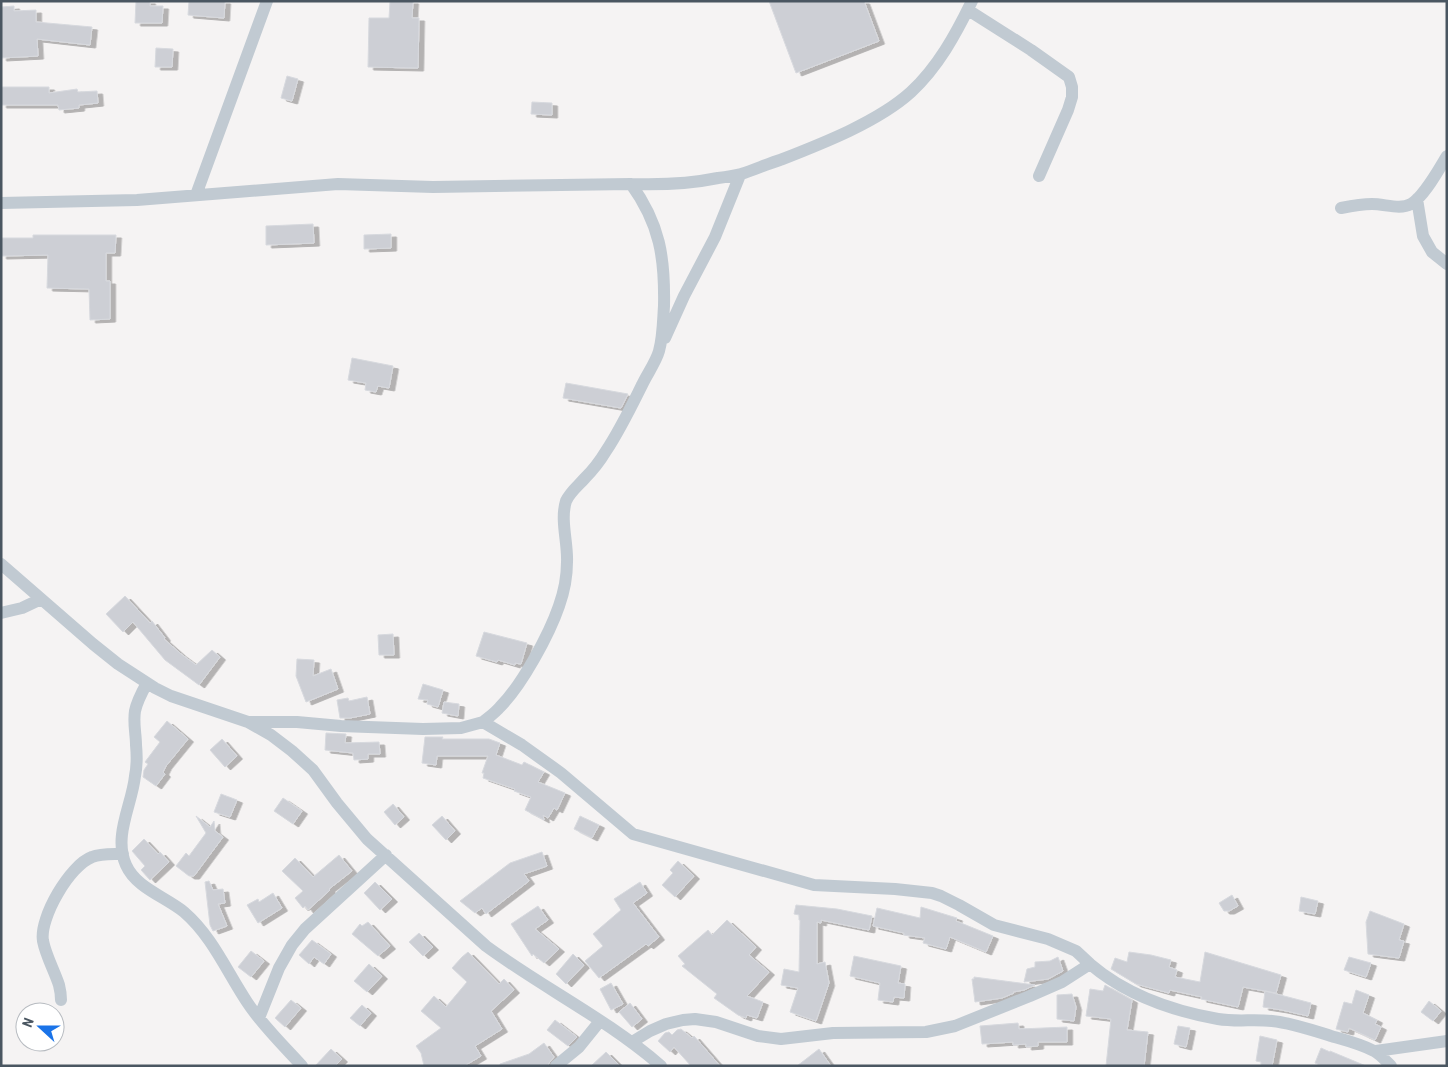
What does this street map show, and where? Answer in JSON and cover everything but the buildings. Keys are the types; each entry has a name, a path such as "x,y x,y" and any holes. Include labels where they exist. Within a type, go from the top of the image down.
{"street":[{"path":"196,195 267,1"},
{"path":"1,203 138,200 338,184 433,187 662,185 685,184 740,175 840,134 875,117 894,105 928,74 945,52 970,6 1069,78 1072,87 1072,97 1039,176"},
{"path":"1341,208 1374,204 1403,207 1412,204 1421,195 1447,156"},
{"path":"248,722 297,722 341,726 431,729 461,728 483,722 500,707 524,675 548,633 559,607 567,561 564,520 567,499 607,450 629,411 715,236 740,175"},
{"path":"631,184 644,202 652,220 663,258 664,316 659,352"},
{"path":"1417,199 1423,236 1432,252 1447,264"},
{"path":"1,564 93,644 118,664 147,683 171,696 248,722 271,735 313,770 367,838 486,946 507,962 632,1042 661,1066"},
{"path":"1,613 22,608 42,599"},
{"path":"147,683 140,696 134,721 136,775 122,831 123,854 126,864 135,878 150,890 178,906 196,924 247,1003 302,1066"},
{"path":"483,722 522,745 577,785 633,834 814,884 887,888 932,893 959,905 994,925 1048,939 1076,951 1100,973 1153,1000 1186,1012 1220,1019 1280,1022 1342,1039 1376,1051 1391,1066"},
{"path":"62,1000 59,985 43,939 44,926 51,908 63,885 83,862 91,857 104,854 123,854"},
{"path":"259,1018 279,968 292,945 305,929 386,855"},
{"path":"632,1042 666,1024 695,1019 716,1022 758,1036 781,1039 833,1033 902,1033 940,1030 974,1019 1062,982 1090,964"},
{"path":"556,1066 579,1047 600,1021"},
{"path":"1376,1051 1447,1041"}]}
